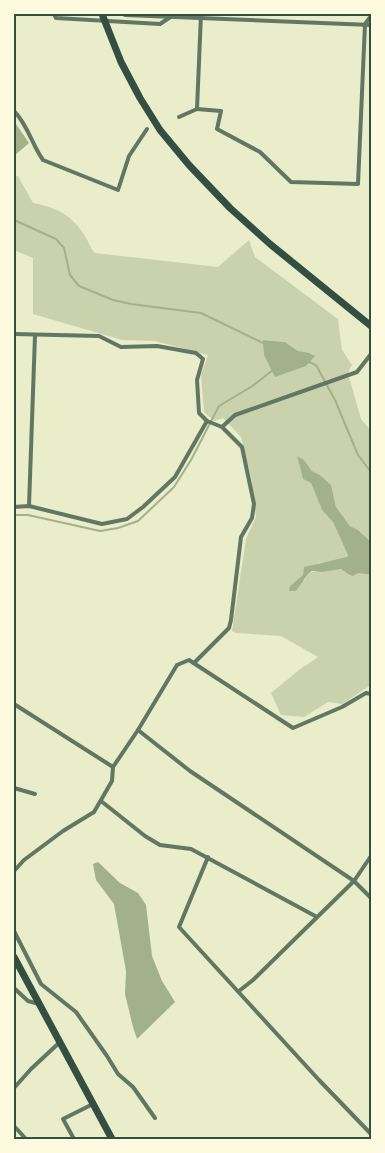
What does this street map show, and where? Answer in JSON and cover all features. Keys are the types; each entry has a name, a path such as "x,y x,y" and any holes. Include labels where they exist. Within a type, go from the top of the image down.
{"highway":[{"path":"103,17 121,62 140,98 160,130 189,166 230,208 270,244 371,326"},
{"path":"14,957 112,1139"}],"street":[{"path":"54,14 56,18 103,17 160,24 170,15"},
{"path":"276,20 278,14"},
{"path":"125,15 201,15 371,25"},
{"path":"197,109 201,15"},
{"path":"178,117 197,109 220,111 217,129 260,152 291,182 358,184 365,24 371,16"},
{"path":"14,111 32,137 36,150 43,160 118,190 129,156 147,129"},
{"path":"14,334 99,336 121,347 157,346 196,353 202,359 197,380 199,413 207,421 222,427 242,447 254,504 252,518 241,537 231,620 228,628 194,663"},
{"path":"29,506 36,335"},
{"path":"222,427 235,415 357,372 371,354"},
{"path":"14,507 29,506 102,524 127,520 175,478 207,421"},
{"path":"14,871 24,860 63,831 94,812 112,781 113,766 138,730 177,665 189,660 293,728 342,707 366,693 371,694"},
{"path":"14,704 113,766"},
{"path":"138,730 190,771 354,881 371,898"},
{"path":"14,788 35,794"},
{"path":"101,801 145,836 160,845 191,849 317,917"},
{"path":"239,991 354,881 371,856"},
{"path":"208,857 179,927 371,1134"},
{"path":"14,931 41,984 76,1012 118,1074 133,1087 155,1118"},
{"path":"14,988 28,1001 39,1004"},
{"path":"14,1088 60,1042"},
{"path":"74,1139 63,1119 93,1104"},
{"path":"14,1126 26,1139"}],"shaded area":[{"path":"14,121 29,143 14,156"},
{"path":"18,176 33,203 63,213 75,223 95,253 218,267 249,240 255,257 338,319 342,350 352,365 348,373 361,419 371,431 371,542 358,530 350,526 336,507 331,485 320,475 312,471 304,460 297,456 303,479 311,483 322,510 333,522 348,554 347,557 339,560 318,563 290,586 305,580 308,574 312,572 341,569 348,574 371,575 371,685 342,704 328,702 304,717 281,715 271,693 318,657 281,636 236,633 232,631 246,539 256,517 251,477 241,437 223,418 214,421 204,412 201,375 208,355 155,341 122,340 33,314 33,258 14,250 14,177","holes":["263,340 285,342 298,351"]},
{"path":"263,340 285,342 298,351 315,356 306,366 275,377 264,355"},
{"path":"297,456 304,460 312,471 320,475 331,485 336,507 350,526 358,530 371,542 371,575 358,573 353,576 341,569 322,572 312,571 296,591 289,591 290,586 303,575 304,567 347,557 348,555 333,522 322,510 311,483 303,479"},
{"path":"98,862 120,883 138,893 146,905 152,956 162,981 175,1002 137,1039 125,994 126,971 114,904 96,880 93,864"}],"waterway":[{"path":"14,220 56,239 64,248 70,275 79,286 113,300 131,304 201,313 265,344"},
{"path":"309,362 316,365 335,400 358,455 371,472"},
{"path":"14,515 28,515 100,531 118,528 138,521 174,487 191,460 219,406 251,387 273,370"}]}
